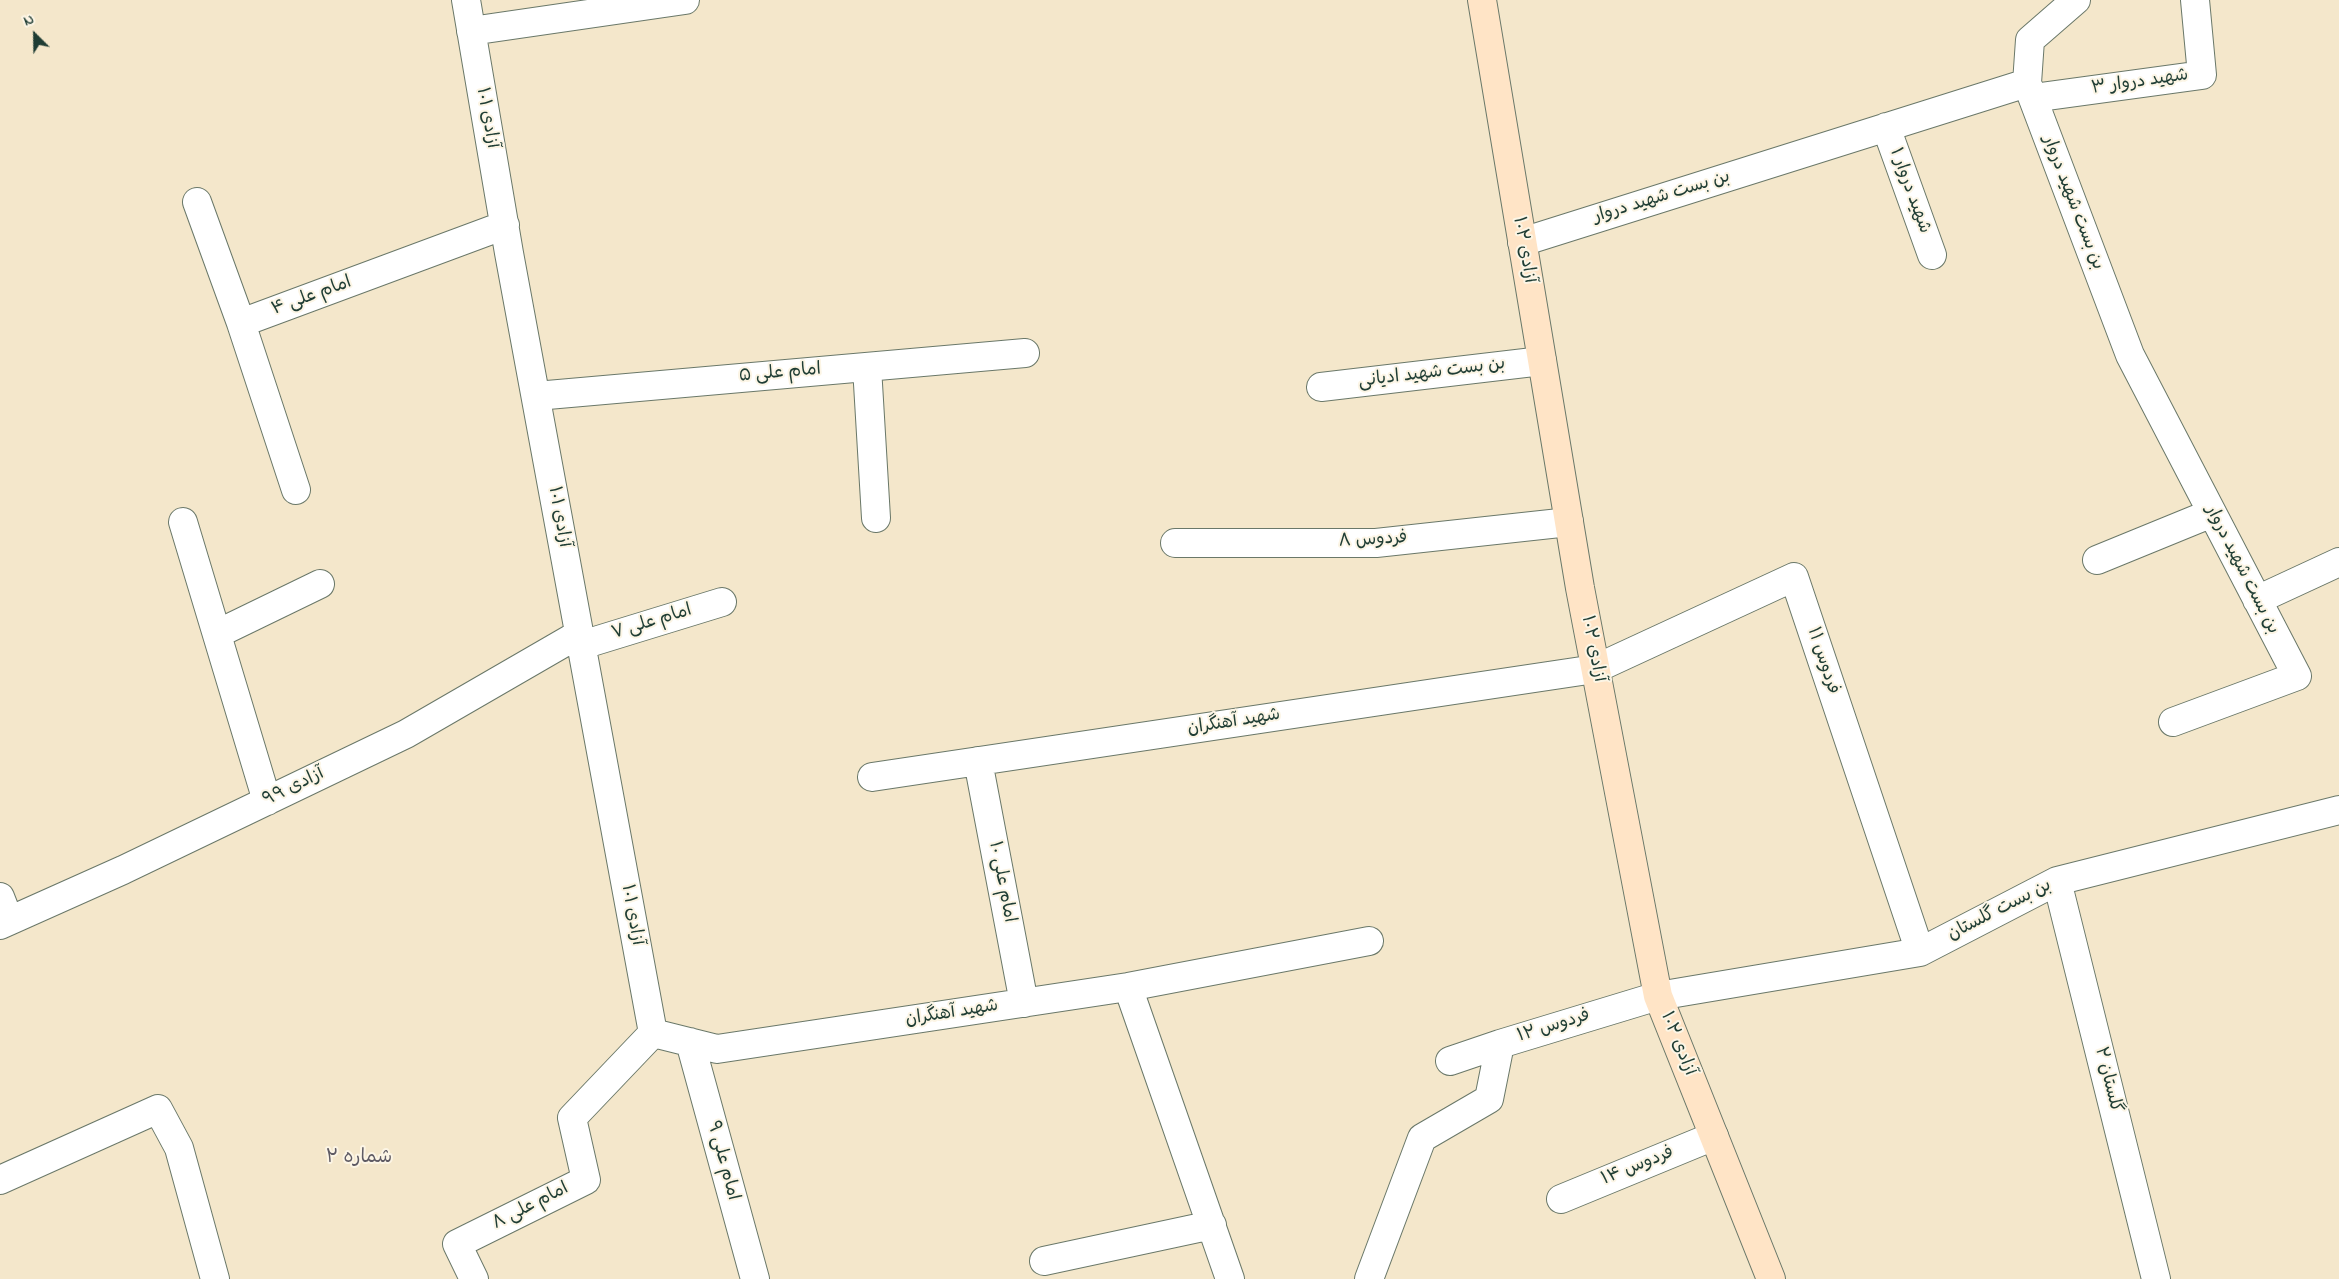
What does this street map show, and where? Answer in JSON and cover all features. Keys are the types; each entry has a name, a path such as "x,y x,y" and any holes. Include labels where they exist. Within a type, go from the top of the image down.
{"street":[{"name":"آزادی ۱۰۱","path":"466,0 505,225 653,1033"},
{"path":"471,31 686,0"},
{"name":"آزادی ۱۰۲","path":"1482,0 1569,522 1658,996 1768,1278"},
{"path":"2030,91 2030,40 2076,0"},
{"name":"شهید دروار ۳","path":"2030,91 2202,75 2195,0"},
{"name":"بن بست شهید دروار","path":"1522,242 1886,128 2030,91 2130,355 2297,676 2173,722"},
{"name":"شهید دروار ۱","path":"1886,128 1932,255"},
{"path":"197,202 241,323 296,490"},
{"name":"امام علی ۴","path":"241,323 505,225"},
{"name":"امام علی ۵","path":"536,396 1025,353"},
{"name":"بن بست شهید ادیانی","path":"1321,387 1542,361"},
{"path":"867,367 876,518"},
{"path":"2096,560 2212,513"},
{"path":"183,522 267,801"},
{"name":"فردوس ۸","path":"1175,543 1376,543 1569,522"},
{"path":"2257,600 2339,562"},
{"name":"فردوس ۱۱","path":"1596,669 1794,577 1920,952"},
{"path":"217,634 320,584"},
{"name":"امام علی ۷","path":"581,639 722,602"},
{"name":"آزادی ٩٩","path":"3,914 123,870 406,734 581,639"},
{"name":"شهید آهنگران","path":"872,777 1596,669"},
{"name":"امام علی ۱۰","path":"978,761 1024,1003"},
{"name":"بن بست گلستان","path":"1658,996 1920,952 2057,881 2339,810"},
{"name":"گلستان ۲","path":"2057,881 2156,1279"},
{"name":"شهید آهنگران","path":"653,1033 717,1049 1128,987 1369,942"},
{"path":"1128,987 1230,1279"},
{"name":"فردوس ۱۲","path":"1450,1061 1658,996"},
{"name":"امام علی ۸","path":"474,1279 457,1244 586,1180 572,1118 653,1033"},
{"name":"امام علی ۹","path":"690,1042 755,1279"},
{"path":"1370,1279 1422,1138 1489,1099 1500,1044"},
{"path":"0,1180 158,1108 179,1148 215,1279"},
{"name":"فردوس ۱۴","path":"1561,1199 1714,1136"},
{"path":"1044,1261 1212,1226"}],"district":[{"name":"شماره ۲","path":"359,1159"}]}
